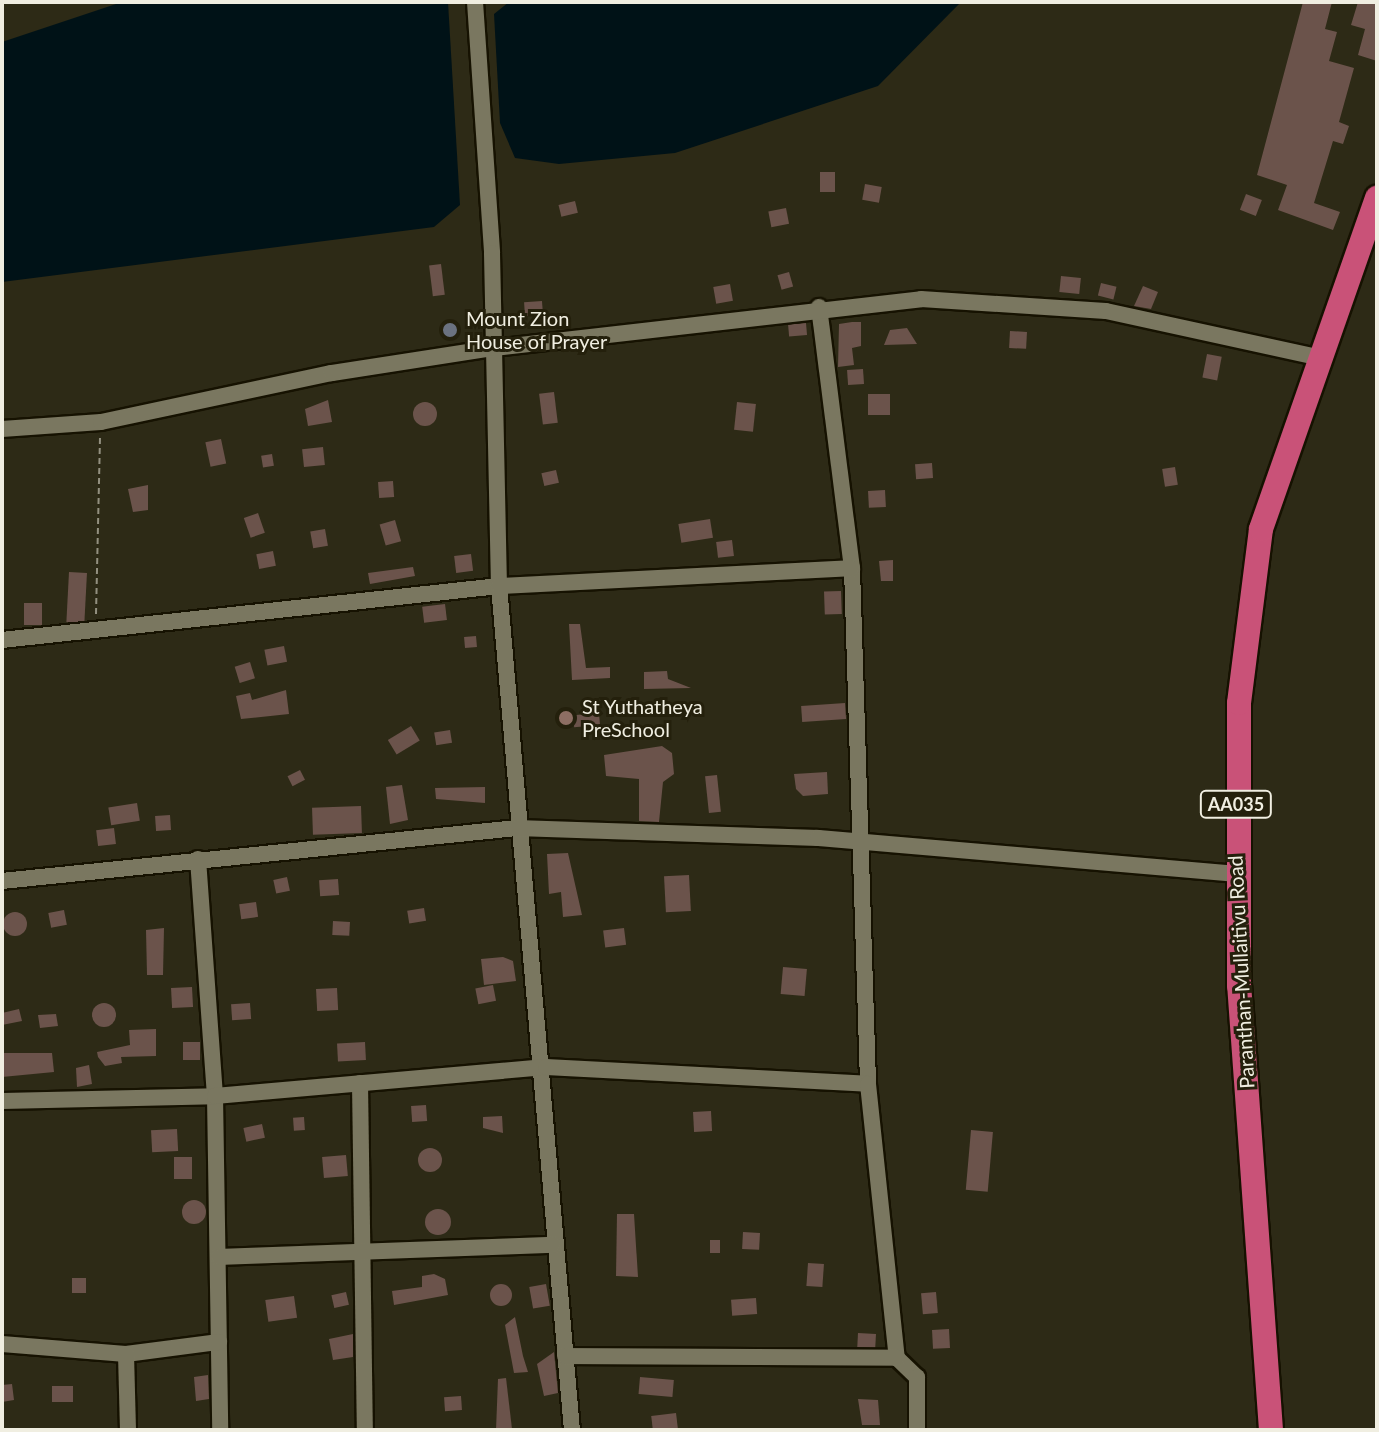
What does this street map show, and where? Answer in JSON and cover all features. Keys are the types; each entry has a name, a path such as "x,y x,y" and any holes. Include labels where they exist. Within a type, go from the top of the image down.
{"highway":[{"name":"Paranthan-Mullaitivu Road","path":"1271,1430 1235,874 1250,585 1278,474 1377,198"}],"street":[{"path":"475,2 494,348 499,586 517,828 546,1067 553,1245 572,1430"},
{"path":"2,429 101,422 332,373 494,348 819,307 1035,302 1196,327 1322,358"},
{"path":"819,307 852,568 866,843 868,1084 897,1358 917,1377 917,1430"},
{"path":"2,640 499,586 852,568"},
{"path":"2,881 517,828 866,843 1235,874"},
{"path":"198,859 215,1096 220,1430"},
{"path":"2,1101 215,1096 546,1067 868,1084"},
{"path":"360,1083 357,1251 365,1430"},
{"path":"219,1257 553,1245"},
{"path":"2,1344 126,1354 219,1342"},
{"path":"126,1354 128,1430"},
{"path":"565,1356 897,1358"}],"path":[{"path":"96,631 101,422"}],"shaded area":[{"path":"122,2 448,2 460,205 434,227 2,282 2,42"},
{"path":"509,2 961,2 878,86 675,153 559,164 515,158 500,123 494,14"}],"building":[{"path":"1303,2 1332,2 1325,29 1337,32 1329,61 1354,68 1339,122 1349,126 1343,144 1333,141 1314,203 1340,212 1333,230 1278,210 1287,185 1257,175"},
{"path":"1358,2 1377,4 1377,61 1358,55 1365,29 1351,25"},
{"path":"820,172 835,172 835,192 820,192"},
{"path":"865,184 882,187 879,203 862,200"},
{"path":"1246,194 1262,200 1256,216 1240,210"},
{"path":"575,201 578,213 561,217 559,205"},
{"path":"786,208 789,224 771,227 768,211"},
{"path":"441,264 445,295 433,296 429,265"},
{"path":"789,272 793,286 782,290 777,275"},
{"path":"1061,276 1081,278 1079,294 1059,292"},
{"path":"1101,283 1117,287 1113,299 1098,296"},
{"path":"730,284 733,301 716,304 713,287"},
{"path":"1143,286 1158,292 1151,309 1134,306"},
{"path":"542,301 543,315 525,316 524,302"},
{"path":"861,322 861,346 852,348 854,365 838,367 839,324"},
{"path":"806,323 807,335 789,337 788,325"},
{"path":"907,328 917,344 884,345 890,330"},
{"path":"1010,331 1027,332 1026,349 1009,348"},
{"path":"1207,354 1222,357 1217,380 1202,378"},
{"path":"863,369 864,384 848,385 847,370"},
{"path":"554,392 558,423 543,425 539,394"},
{"path":"868,394 890,394 890,415 868,415"},
{"path":"328,400 332,422 308,426 305,409"},
{"path":"425,402 433,406 437,414 433,422 425,426 417,422 413,414 417,406"},
{"path":"737,402 756,404 753,432 734,430"},
{"path":"221,439 226,463 211,467 205,442"},
{"path":"323,447 325,465 304,467 302,449"},
{"path":"272,454 274,466 263,468 261,456"},
{"path":"932,463 933,478 916,479 915,464"},
{"path":"1175,467 1178,485 1165,487 1162,469"},
{"path":"556,470 559,483 544,486 541,473"},
{"path":"393,481 394,497 379,498 378,482"},
{"path":"148,485 148,510 133,512 128,489"},
{"path":"885,490 886,507 869,508 868,491"},
{"path":"258,513 265,533 251,538 244,518"},
{"path":"710,519 713,538 681,543 678,524"},
{"path":"395,520 401,541 386,546 380,524"},
{"path":"325,529 328,546 313,548 310,532"},
{"path":"732,540 734,556 718,558 716,542"},
{"path":"273,551 276,566 259,569 256,554"},
{"path":"471,554 473,571 456,573 454,556"},
{"path":"893,560 893,581 881,581 879,561"},
{"path":"413,567 415,576 370,584 368,573"},
{"path":"69,572 87,573 84,623 66,622"},
{"path":"841,591 842,614 825,615 824,592"},
{"path":"24,603 42,603 42,625 24,625"},
{"path":"445,604 447,620 424,623 422,607"},
{"path":"569,624 580,624 586,668 610,667 610,678 572,680"},
{"path":"476,636 477,647 465,648 464,637"},
{"path":"284,646 287,662 267,666 264,650"},
{"path":"250,662 255,678 240,683 235,667"},
{"path":"667,671 668,679 691,688 644,689 644,672"},
{"path":"286,690 289,714 241,719 236,696 250,693 252,700"},
{"path":"845,703 846,719 802,722 801,706"},
{"path":"599,713 600,725 574,727 573,715"},
{"path":"411,726 420,741 397,754 388,740"},
{"path":"450,730 452,743 436,745 434,733"},
{"path":"662,746 672,753 674,774 663,782 659,822 639,821 639,779 606,776 604,755"},
{"path":"300,770 305,780 293,786 288,776"},
{"path":"827,772 828,794 803,796 796,789 794,774"},
{"path":"717,775 721,812 709,813 705,776"},
{"path":"402,785 408,820 390,824 386,787"},
{"path":"485,787 485,803 436,799 435,788"},
{"path":"137,803 140,821 111,825 108,808"},
{"path":"361,806 362,833 313,835 312,808"},
{"path":"170,815 171,830 156,831 155,816"},
{"path":"114,828 116,844 98,846 96,830"},
{"path":"568,853 582,915 563,917 561,892 549,894 547,854"},
{"path":"689,875 691,911 666,912 664,876"},
{"path":"287,877 290,891 276,894 273,880"},
{"path":"338,879 339,895 320,896 319,880"},
{"path":"256,902 258,917 241,919 239,904"},
{"path":"424,908 426,921 409,923 407,911"},
{"path":"64,910 67,925 51,928 48,913"},
{"path":"15,912 24,915 27,924 24,933 15,936 6,933 3,924 6,915"},
{"path":"333,921 350,922 349,936 332,935"},
{"path":"164,928 163,975 147,975 146,930"},
{"path":"624,928 626,945 605,947 603,931"},
{"path":"503,957 513,961 516,981 484,985 481,959"},
{"path":"783,967 807,969 805,996 781,994"},
{"path":"493,985 496,1001 478,1004 475,988"},
{"path":"192,987 193,1007 172,1008 171,988"},
{"path":"337,988 338,1010 317,1011 316,989"},
{"path":"104,1003 113,1006 116,1015 113,1024 104,1027 95,1024 92,1015 95,1006"},
{"path":"250,1003 251,1019 232,1020 231,1004"},
{"path":"19,1009 22,1021 2,1025 2,1013"},
{"path":"56,1014 58,1026 40,1028 38,1015"},
{"path":"156,1029 156,1056 121,1057 122,1063 105,1066 98,1057 97,1052 130,1045 129,1030"},
{"path":"183,1042 200,1042 200,1060 183,1060"},
{"path":"365,1042 366,1060 338,1061 337,1043"},
{"path":"2,1053 52,1053 54,1072 2,1077"},
{"path":"89,1065 92,1084 77,1087 76,1068"},
{"path":"426,1105 427,1121 412,1122 411,1106"},
{"path":"711,1111 712,1131 694,1132 693,1112"},
{"path":"502,1116 503,1133 483,1128 483,1117"},
{"path":"304,1117 305,1130 294,1131 293,1118"},
{"path":"262,1124 265,1138 246,1142 243,1128"},
{"path":"177,1129 178,1151 152,1152 151,1130"},
{"path":"971,1130 993,1132 988,1192 966,1190"},
{"path":"430,1148 439,1151 442,1160 439,1169 430,1172 421,1169 418,1160 421,1151"},
{"path":"346,1155 348,1176 324,1178 322,1157"},
{"path":"174,1157 192,1157 192,1179 174,1179"},
{"path":"194,1200 205,1207 206,1212 199,1223 194,1224 183,1217 182,1212 189,1201"},
{"path":"438,1209 447,1213 451,1222 447,1231 438,1235 429,1231 425,1222 429,1213"},
{"path":"617,1214 634,1214 638,1277 616,1276"},
{"path":"743,1232 760,1233 759,1250 742,1249"},
{"path":"710,1240 720,1240 720,1253 710,1253"},
{"path":"808,1263 824,1264 822,1287 806,1286"},
{"path":"434,1274 445,1279 448,1295 394,1305 392,1291 422,1287 422,1276"},
{"path":"72,1278 86,1278 86,1293 72,1293"},
{"path":"501,1284 509,1287 512,1295 509,1303 501,1306 493,1303 490,1295 493,1287"},
{"path":"546,1284 550,1306 533,1309 529,1287"},
{"path":"346,1292 349,1305 334,1308 331,1295"},
{"path":"936,1292 938,1313 923,1314 921,1293"},
{"path":"294,1296 297,1318 268,1322 265,1300"},
{"path":"756,1298 757,1314 732,1316 731,1300"},
{"path":"515,1317 528,1372 514,1373 505,1325"},
{"path":"949,1329 950,1348 933,1349 932,1330"},
{"path":"858,1333 876,1334 875,1348 857,1347"},
{"path":"353,1334 353,1357 333,1360 329,1339"},
{"path":"554,1352 558,1393 544,1396 537,1364"},
{"path":"208,1375 209,1399 196,1401 194,1377"},
{"path":"640,1377 674,1380 672,1397 639,1394"},
{"path":"506,1378 512,1429 496,1430 498,1379"},
{"path":"12,1384 14,1400 2,1402 2,1385"},
{"path":"52,1386 73,1386 73,1402 52,1402"},
{"path":"461,1396 462,1410 445,1411 444,1397"},
{"path":"858,1399 878,1400 880,1425 862,1425"},
{"path":"676,1413 678,1429 653,1430 651,1416"}],"place":[{"name":"Mount Zion House of Prayer","path":"450,330"},
{"name":"St Yuthatheya PreSchool","path":"566,718"}]}
